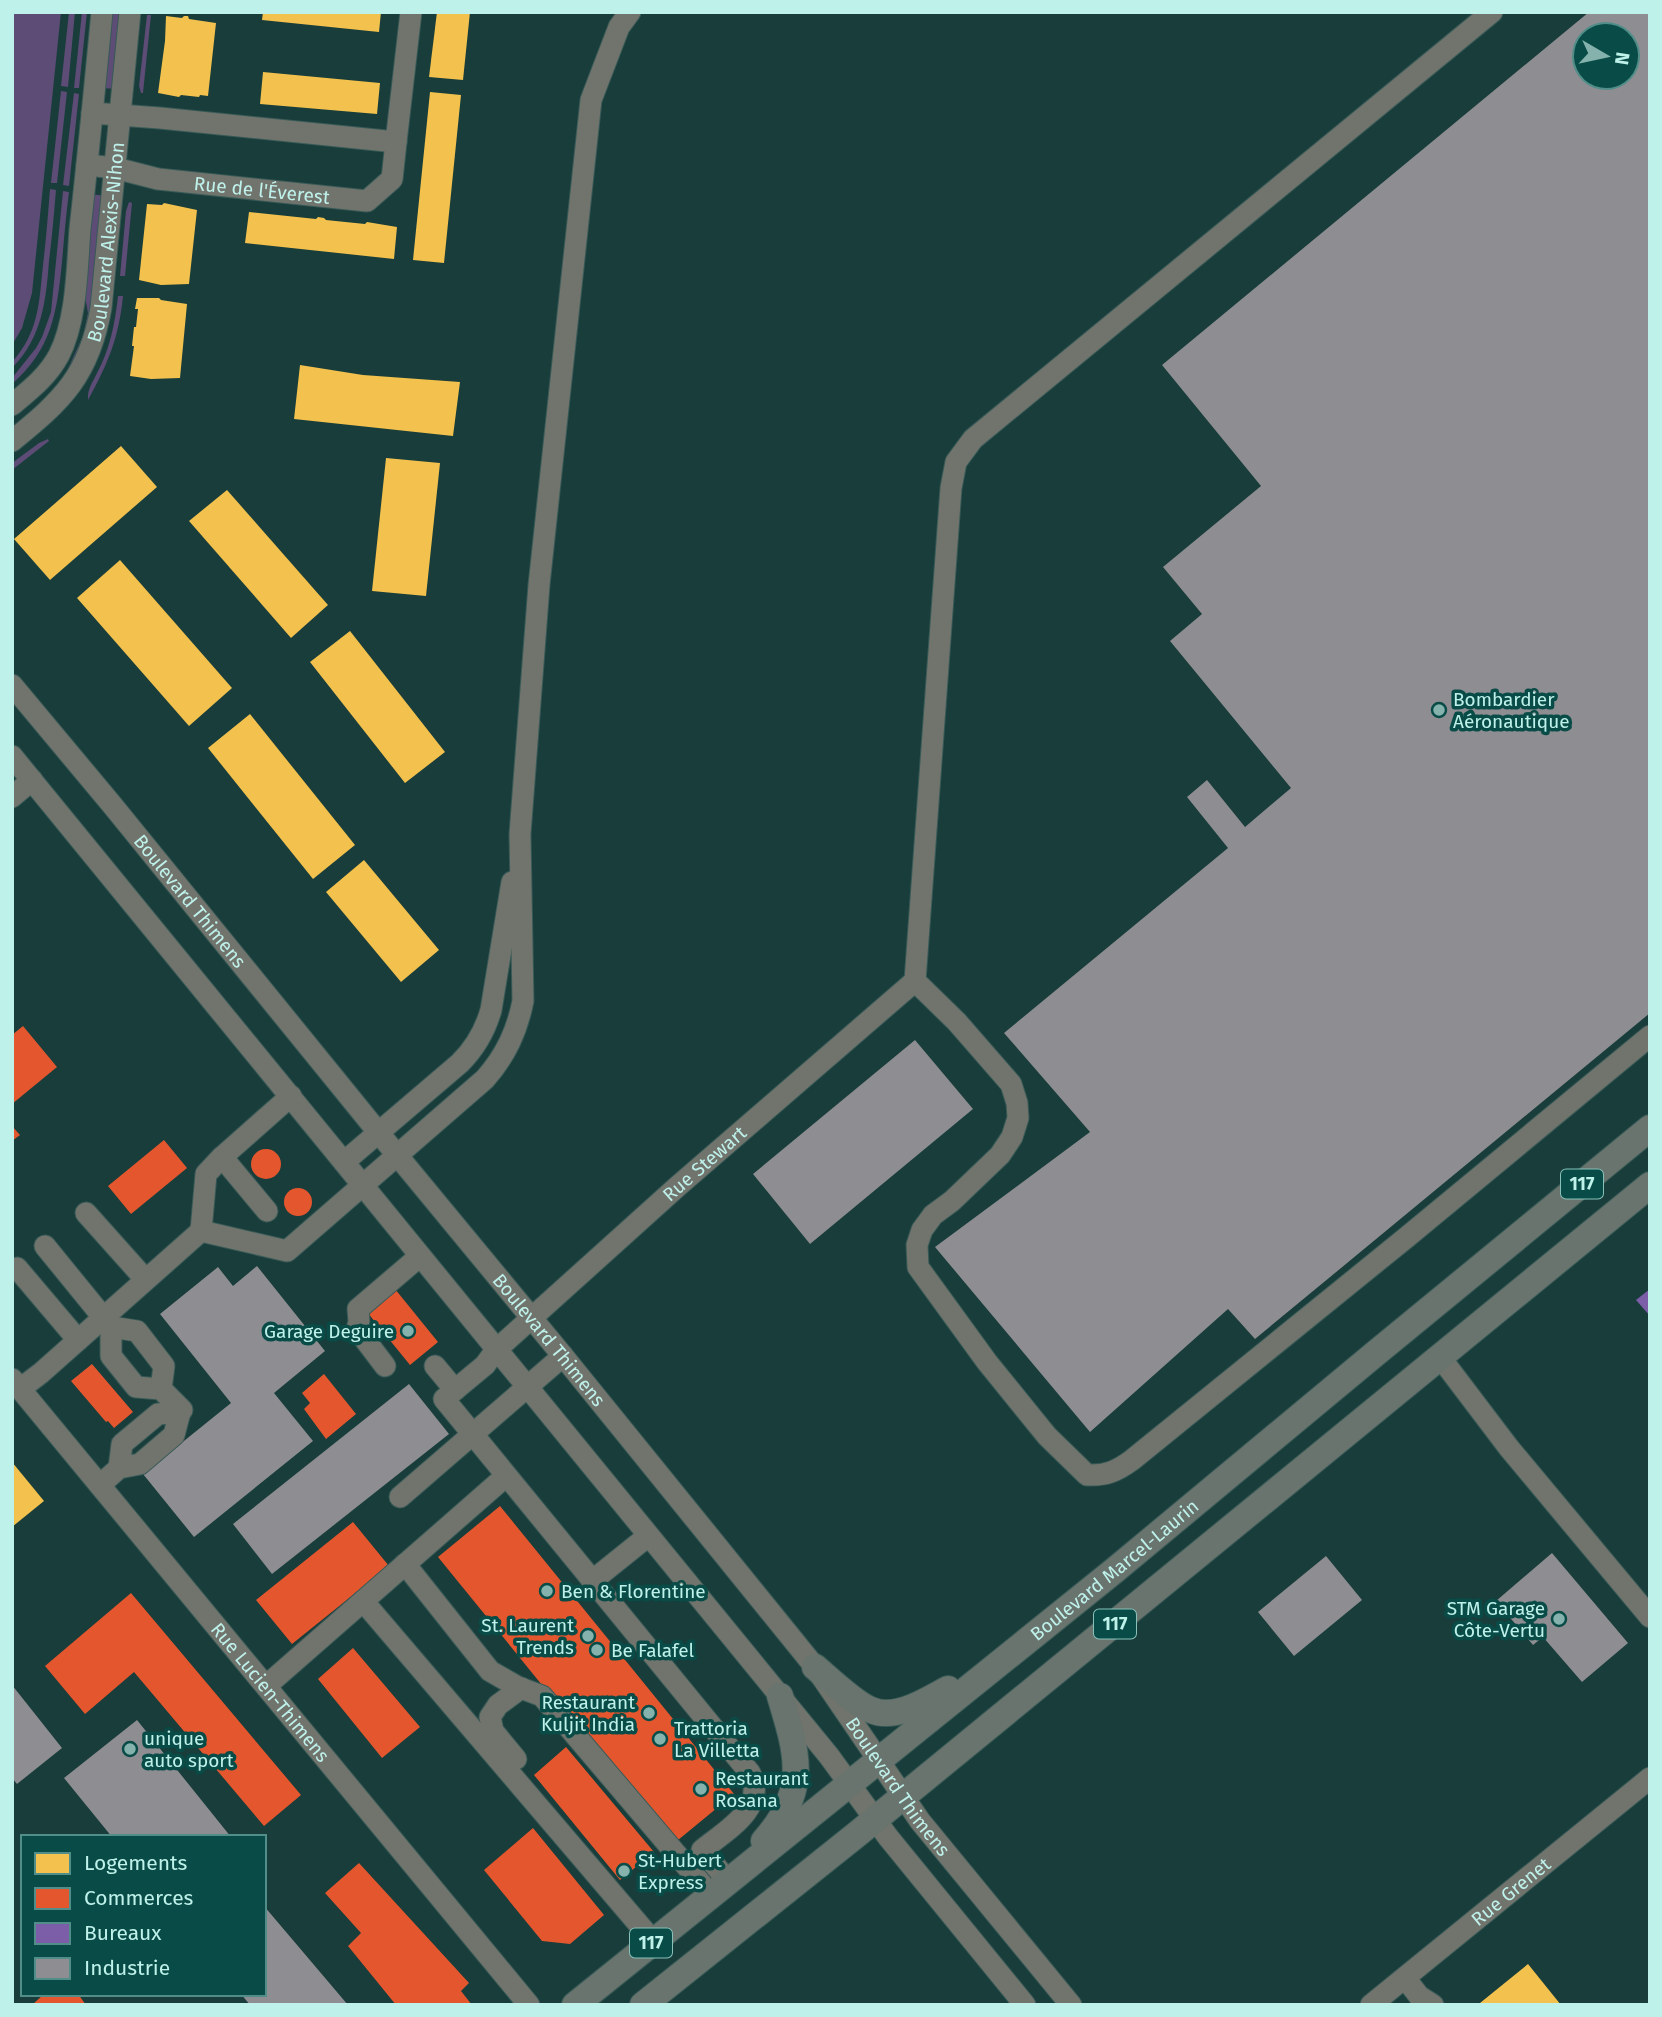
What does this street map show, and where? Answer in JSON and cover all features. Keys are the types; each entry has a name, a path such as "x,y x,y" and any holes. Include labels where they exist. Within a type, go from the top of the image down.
{"main road":[{"name":"Boulevard Marcel-Laurin","path":"575,2005 1115,1570 1650,1128"},
{"name":"117","path":"643,2005 766,1909 1650,1185"},
{"path":"1413,1323 1440,1357"},
{"path":"815,1667 863,1706 875,1712 888,1712 913,1707 999,1662"},
{"path":"719,1888 774,1829 790,1797 796,1773 796,1757 780,1696"}],"street":[{"name":"Boulevard Alexis-Nihon","path":"12,405 42,379 59,354 69,327 102,12"},
{"name":"Boulevard Alexis-Nihon","path":"12,441 60,400 78,375 95,338 101,308 130,12"},
{"name":"Rue de l'Éverest","path":"87,165 115,168 158,179 368,201 392,180 411,12"},
{"path":"344,1162 460,1063 482,1035 491,1010 520,834 539,585 591,100 619,27 630,12"},
{"path":"1492,12 973,439 956,462 951,488 915,981 957,1022 1011,1084 1018,1118 1012,1137 1000,1155 952,1201 933,1215 922,1230 917,1245 918,1267 987,1362 1047,1436 1087,1475 1099,1476 1118,1470 1407,1237 1650,1035"},
{"path":"92,113 396,142"},
{"path":"42,379 60,400"},
{"name":"Boulevard Thimens","path":"12,685 815,1667 902,1797 1071,2005"},
{"name":"Boulevard Thimens","path":"12,756 780,1696 851,1784 888,1837 1025,2005"},
{"path":"12,797 32,780"},
{"path":"201,1231 287,1251 485,1079 498,1063 513,1036 523,1001 520,834"},
{"name":"Rue Stewart","path":"455,1390 485,1365 496,1350 585,1268 915,981"},
{"path":"16,1384 108,1322 145,1279 201,1231 206,1174 290,1096"},
{"path":"222,1157 267,1211"},
{"path":"86,1213 145,1279"},
{"path":"45,1246 108,1322 137,1331 164,1366 161,1389"},
{"path":"385,1366 357,1329 358,1309 420,1256"},
{"path":"17,1268 78,1340"},
{"path":"100,1485 119,1468 140,1464 174,1435 182,1410 161,1389 136,1387 111,1356 108,1322"},
{"path":"400,1497 563,1356"},
{"path":"1440,1357 1508,1448 1649,1614"},
{"path":"435,1366 455,1390 444,1399 733,1752 753,1780 755,1795 748,1810 702,1850 719,1888"},
{"name":"Rue Lucien-Thimens","path":"16,1384 529,2005"},
{"path":"266,1686 506,1476"},
{"path":"592,1581 648,1536"},
{"path":"405,1564 490,1671 542,1696 719,1888"},
{"path":"363,1601 653,1941"},
{"path":"521,1688 494,1711 491,1717 493,1731 580,1839 587,1864"},
{"name":"Rue Grenet","path":"1371,2005 1650,1778"},
{"path":"1405,1978 1419,1996 1433,2005"}],"shaded area":[{"path":"12,12 61,12 32,293 22,328 12,345"},
{"path":"69,12 75,12 68,87 61,86"},
{"path":"82,12 87,12 79,88 74,88"},
{"path":"108,12 126,12 118,89 100,88"},
{"path":"147,15 151,15 141,93 139,86"},
{"path":"61,91 67,92 57,183 51,183"},
{"path":"74,93 79,94 69,186 63,185"},
{"path":"50,189 56,190 44,305 30,344 12,368 12,362 28,340 36,316"},
{"path":"63,191 69,192 55,313 36,357 12,384 12,378 42,337 51,312"},
{"path":"89,194 107,196 94,314 72,374 67,371 83,336 88,313 84,291"},
{"path":"129,202 132,203 125,276 120,276 126,211"},
{"path":"118,296 123,296 115,337 107,362 88,400 89,389 109,345"},
{"path":"48,439 49,441 12,470 12,463"}],"building: Logements":[{"path":"263,12 381,12 379,32 262,20"},
{"path":"437,12 470,12 463,80 429,77"},
{"path":"166,16 188,16 189,19 216,23 208,96 179,97 158,93"},
{"path":"263,72 380,83 377,114 260,104"},
{"path":"430,92 461,95 444,263 413,260"},
{"path":"164,203 197,210 189,284 161,285 139,280 147,204"},
{"path":"249,212 397,227 394,259 245,243"},
{"path":"137,298 159,298 187,304 180,378 151,379 130,376"},
{"path":"300,365 363,375 460,382 453,436 294,419"},
{"path":"121,446 157,487 50,580 14,539"},
{"path":"386,458 440,463 426,596 372,591"},
{"path":"227,490 328,605 291,638 189,521"},
{"path":"120,560 232,688 189,726 77,598"},
{"path":"350,631 445,752 405,783 310,662"},
{"path":"250,714 355,845 313,879 208,748"},
{"path":"364,860 439,950 401,982 326,892"},
{"path":"12,1462 44,1501 12,1527"},
{"path":"1528,1964 1561,2005 1480,2003"}],"building: Commerces":[{"path":"23,1026 57,1067 12,1104 12,1035"},
{"path":"12,1126 20,1135 12,1141"},
{"path":"164,1140 187,1168 131,1214 108,1186"},
{"path":"266,1149 272,1150 280,1158 280,1170 272,1178 266,1179 260,1178 252,1170 251,1164 252,1158 260,1150"},
{"path":"298,1188 308,1192 312,1202 308,1212 298,1216 288,1212 284,1202 288,1192"},
{"path":"395,1289 438,1342 410,1365 367,1312"},
{"path":"92,1364 133,1412 114,1428 71,1381"},
{"path":"324,1374 356,1414 326,1439 304,1409 310,1403 302,1393"},
{"path":"500,1506 734,1794 672,1845 438,1557"},
{"path":"353,1522 389,1566 292,1644 256,1600"},
{"path":"131,1593 301,1795 264,1826 134,1672 85,1714 45,1666"},
{"path":"353,1648 420,1727 382,1758 318,1679"},
{"path":"566,1747 654,1852 620,1880 534,1775"},
{"path":"533,1828 604,1915 570,1944 542,1941 484,1870"},
{"path":"359,1863 469,1983 461,1991 472,2005 396,2005 348,1946 361,1933 325,1893"},
{"path":"42,1996 79,1996 86,2005 32,2005"}],"building: Bureaux":[{"path":"1650,1289 1650,1316 1636,1300"}],"building: Industrie":[{"name":"Bombardier Aéronautique","path":"1589,12 1650,12 1650,1013 1255,1339 1228,1309 1090,1432 935,1247 1090,1132 1004,1033 1228,848 1187,797 1207,780 1245,827 1291,788 1170,641 1202,614 1163,567 1261,486 1162,365 1571,27 1571,91 1641,91 1641,21 1578,21"},
{"path":"915,1040 973,1109 810,1244 753,1174"},
{"path":"257,1266 325,1351 274,1393 313,1441 194,1537 143,1474 231,1403 160,1314 218,1267 233,1286"},
{"path":"409,1384 449,1434 272,1574 233,1524"},
{"name":"STM Garage Côte-Vertu","path":"1552,1553 1628,1643 1582,1682 1543,1637 1533,1645 1496,1601"},
{"path":"1326,1556 1362,1600 1294,1656 1258,1612"},
{"path":"12,1685 62,1748 17,1784 12,1778"},
{"name":"unique auto sport","path":"137,1720 229,1835 110,1835 64,1778"},
{"path":"266,1908 348,2005 250,2005 243,1996 266,1996"}],"place":[{"name":"Bombardier Aéronautique","path":"1439,710"},
{"name":"Garage Deguire","path":"408,1331"},
{"name":"Ben & Florentine","path":"547,1591"},
{"name":"STM Garage Côte-Vertu","path":"1559,1619"},
{"name":"St. Laurent Trends","path":"588,1636"},
{"name":"Be Falafel","path":"597,1650"},
{"name":"Restaurant Kuljit India","path":"649,1713"},
{"name":"Trattoria La Villetta","path":"660,1739"},
{"name":"unique auto sport","path":"130,1749"},
{"name":"Restaurant Rosana","path":"701,1789"},
{"name":"St-Hubert Express","path":"624,1871"}]}
